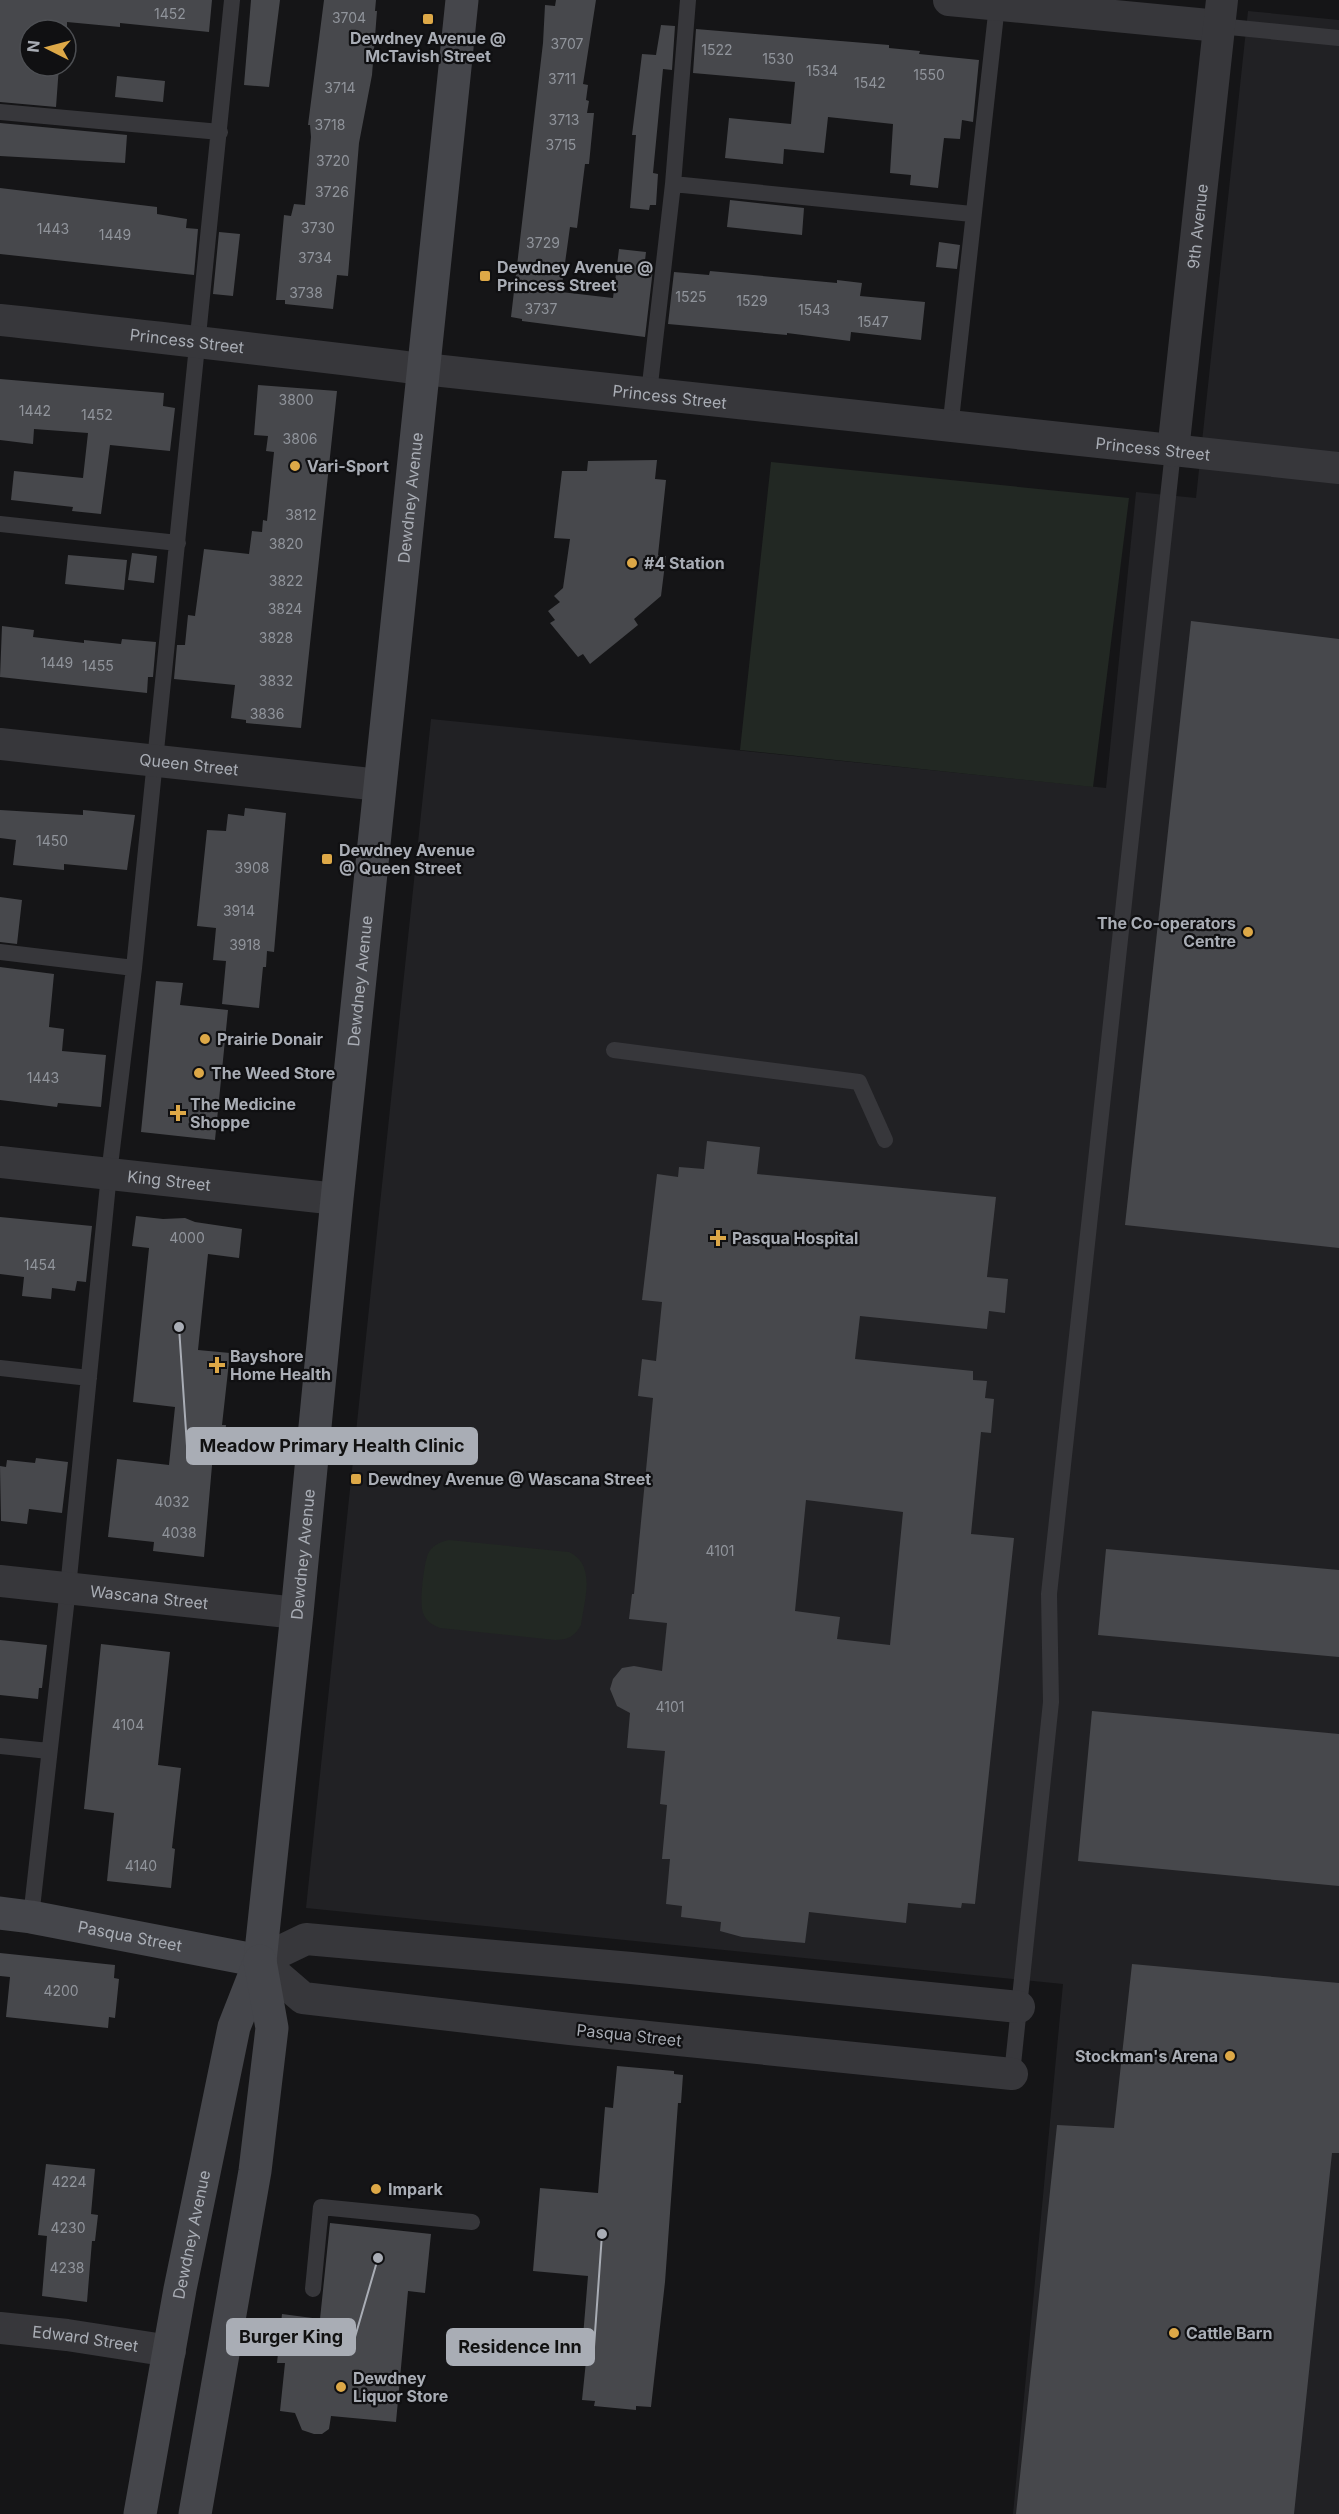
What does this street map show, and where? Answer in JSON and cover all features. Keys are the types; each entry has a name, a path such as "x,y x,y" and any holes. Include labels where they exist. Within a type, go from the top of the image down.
{"main road":[{"name":"Dewdney Avenue","path":"140,2514 180,2289 234,2027 260,1961 462,0"},
{"name":"Pasqua Street","path":"16,1915 260,1961"},
{"name":"Dewdney Avenue","path":"195,2514 255,2171 272,2028 260,1961"}],"street":[{"path":"949,0 997,5 1221,13"},
{"name":"9th Avenue","path":"1173,451 1221,13"},
{"name":"Princess Street","path":"0,320 198,340 424,369 950,429 1339,468"},
{"name":"Queen Street","path":"0,744 380,785"},
{"name":"King Street","path":"0,1162 337,1199"},
{"name":"Wascana Street","path":"0,1581 297,1613"},
{"path":"260,1961 306,1940 631,1968 1019,2007"},
{"name":"Pasqua Street","path":"260,1961 303,1998 570,2030 1012,2074"},
{"name":"Edward Street","path":"0,2328 67,2335 170,2351"}],"lane":[{"path":"16,1915 49,1751 68,1588 109,1174 134,968 178,543 232,0"},
{"path":"649,393 673,184 688,0"},
{"path":"950,429 972,214 997,5"},
{"path":"1221,13 1339,38"},
{"path":"0,112 220,132"},
{"path":"673,184 972,214"},
{"path":"1012,2074 1052,1702 1049,1594 1173,451"},
{"path":"0,524 178,543"},
{"path":"0,952 134,968"},
{"path":"614,1050 859,1082 885,1140"},
{"path":"0,1368 89,1378"},
{"path":"0,1746 49,1751"},
{"path":"313,2289 321,2207 472,2222"}],"shaded area":[{"path":"1248,11 1339,20 1339,2514 1013,2514 1063,1984 306,1908 431,719 1106,788 1136,492 1196,498"},
{"path":"771,462 1129,498 1093,787 740,750"},
{"path":"449,1540 569,1552 578,1558 586,1574 587,1584 579,1629 571,1637 555,1640 440,1628 432,1624 426,1618 422,1608 425,1564 433,1547"}],"building":[{"path":"0,0 212,0 209,32 120,23 120,27 78,23 78,18 18,18 18,78 58,78 56,107 0,102"},
{"path":"251,0 280,0 269,87 244,85"},
{"path":"324,0 376,0 375,11 377,11 372,75 359,143 348,276 337,275 333,309 285,304 285,300 276,300 284,215 291,216 294,204 305,205 311,137 310,125 308,125"},
{"path":"556,0 596,0 583,84 588,85 587,113 594,113 589,164 585,164 577,228 570,227 561,292 613,298 619,249 646,252 644,269 653,269 645,337 522,321 522,319 511,317 543,43 545,5 555,6"},
{"path":"661,25 675,26 672,70 663,69 653,173 658,174 656,205 650,205 649,210 630,208 636,135 632,135 642,54 656,55"},
{"path":"696,29 889,45 889,48 920,51 919,54 979,60 973,122 962,120 960,139 944,138 938,188 910,185 911,175 890,173 893,124 828,117 824,153 784,149 783,164 725,158 729,118 791,124 795,82 693,73"},
{"path":"117,76 165,81 163,102 115,97"},
{"path":"0,123 127,135 125,163 0,156"},
{"path":"0,188 157,207 157,214 187,219 186,228 198,229 194,275 0,254"},
{"path":"730,200 804,208 802,235 727,227"},
{"path":"219,232 240,234 233,296 213,294"},
{"path":"939,242 960,245 957,269 936,267"},
{"path":"710,271 837,283 837,280 862,283 860,296 925,302 921,340 851,332 850,341 787,333 787,335 668,324 674,272 709,275"},
{"path":"0,379 164,393 163,406 175,408 170,451 110,445 101,514 72,511 73,507 11,500 14,471 83,478 88,433 34,429 33,444 0,440"},
{"path":"258,385 337,391 301,728 246,723 246,720 231,718 235,685 174,679 177,645 185,645 188,615 195,616 204,549 249,554 252,531 262,532 263,520 267,521 274,452 266,451 268,436 254,435"},
{"name":"#4 Station","path":"657,460 655,479 666,480 658,555 666,556 661,596 634,619 638,625 590,664 583,654 578,657 550,623 555,620 548,611 560,602 554,596 563,588 570,539 554,538 562,471 587,471 588,461"},
{"path":"132,553 157,556 154,583 128,580"},
{"path":"68,555 127,560 124,590 65,584"},
{"name":"The Co-operators Centre","path":"1191,621 1339,639 1339,1248 1125,1225"},
{"path":"2,626 34,630 33,637 84,643 84,640 121,644 122,639 156,642 153,677 148,677 147,693 0,677"},
{"path":"245,808 286,813 274,952 267,951 259,1008 222,1004 226,961 213,960 216,928 197,926 207,830 226,831 228,814 244,816"},
{"path":"0,810 83,815 83,810 135,815 127,870 64,864 64,870 13,865 16,840 0,838"},
{"path":"0,897 22,900 17,944 0,942"},
{"path":"0,967 54,974 49,1027 64,1029 62,1051 106,1055 101,1107 58,1103 57,1107 0,1100"},
{"path":"156,981 183,983 180,1005 228,1010 215,1140 141,1132"},
{"name":"Pasqua Hospital","path":"707,1141 760,1147 757,1174 996,1197 987,1277 1008,1279 1005,1313 989,1311 987,1329 860,1316 855,1359 973,1371 973,1380 987,1381 985,1398 994,1399 991,1433 981,1432 971,1534 1014,1538 975,1904 962,1903 961,1908 908,1903 906,1923 809,1912 805,1943 742,1937 720,1931 721,1922 681,1917 682,1906 666,1904 670,1859 662,1859 667,1805 660,1804 665,1751 627,1748 630,1713 617,1706 610,1689 613,1679 622,1668 634,1666 662,1671 667,1623 629,1619 632,1594 634,1594 653,1398 638,1396 642,1359 656,1361 662,1302 642,1300 657,1174 678,1177 679,1167 704,1169","holes":["806,1500 903,1512 890,1645 837,1639 840,1617 795,1611"]},
{"path":"136,1216 163,1219 185,1218 195,1222 242,1229 239,1258 208,1254 198,1350 230,1353 222,1425 226,1425 223,1455 213,1454 204,1557 153,1551 154,1542 108,1537 117,1459 169,1465 175,1407 133,1402 149,1248 132,1246"},
{"path":"0,1217 92,1226 86,1282 77,1281 75,1291 52,1288 51,1299 22,1296 24,1277 0,1274"},
{"path":"36,1458 68,1462 62,1513 29,1509 27,1524 1,1521 0,1466 6,1467 7,1460 35,1463"},
{"path":"1106,1549 1339,1570 1339,1657 1098,1635"},
{"path":"0,1640 47,1645 42,1688 39,1688 38,1699 0,1695"},
{"path":"101,1644 170,1652 158,1765 181,1768 172,1848 175,1849 171,1888 107,1881 114,1813 84,1809"},
{"path":"1092,1711 1339,1734 1339,1886 1078,1861"},
{"path":"0,1953 115,1965 114,1978 119,1979 115,2018 109,2017 108,2028 6,2017 10,1977 0,1976"},
{"name":"Cattle Barn","path":"1132,1964 1339,1983 1339,2153 1332,2153 1294,2514 1016,2514 1057,2125 1114,2128"},
{"path":"617,2066 674,2071 674,2074 683,2075 681,2103 678,2103 665,2282 651,2407 636,2406 636,2410 594,2406 595,2401 582,2400 586,2361 581,2361 588,2276 533,2271 540,2188 598,2193 605,2107 613,2108"},
{"path":"46,2164 95,2169 91,2214 98,2215 95,2241 92,2241 87,2302 42,2296 47,2236 38,2235"},
{"path":"330,2223 431,2234 425,2293 408,2291 396,2422 331,2416 329,2429 322,2434 314,2434 302,2430 295,2413 280,2411 285,2363 277,2363 282,2314 320,2319"}],"place":[{"name":"Dewdney Avenue @ McTavish Street","path":"428,19"},
{"name":"Dewdney Avenue @ Princess Street","path":"485,276"},
{"name":"Vari-Sport","path":"295,466"},
{"name":"#4 Station","path":"632,563"},
{"name":"Dewdney Avenue @ Queen Street","path":"327,859"},
{"name":"The Co-operators Centre","path":"1248,932"},
{"name":"Prairie Donair","path":"205,1039"},
{"name":"The Weed Store","path":"199,1073"},
{"name":"The Medicine Shoppe","path":"178,1113"},
{"name":"Pasqua Hospital","path":"718,1238"},
{"name":"Meadow Primary Health Clinic","path":"179,1327"},
{"name":"Bayshore Home Health","path":"217,1365"},
{"name":"Dewdney Avenue @ Wascana Street","path":"356,1479"},
{"name":"Stockman's Arena","path":"1230,2056"},
{"name":"Impark","path":"376,2189"},
{"name":"Residence Inn","path":"602,2234"},
{"name":"Burger King","path":"378,2258"},
{"name":"Cattle Barn","path":"1174,2333"},
{"name":"Dewdney Liquor Store","path":"341,2387"}]}
